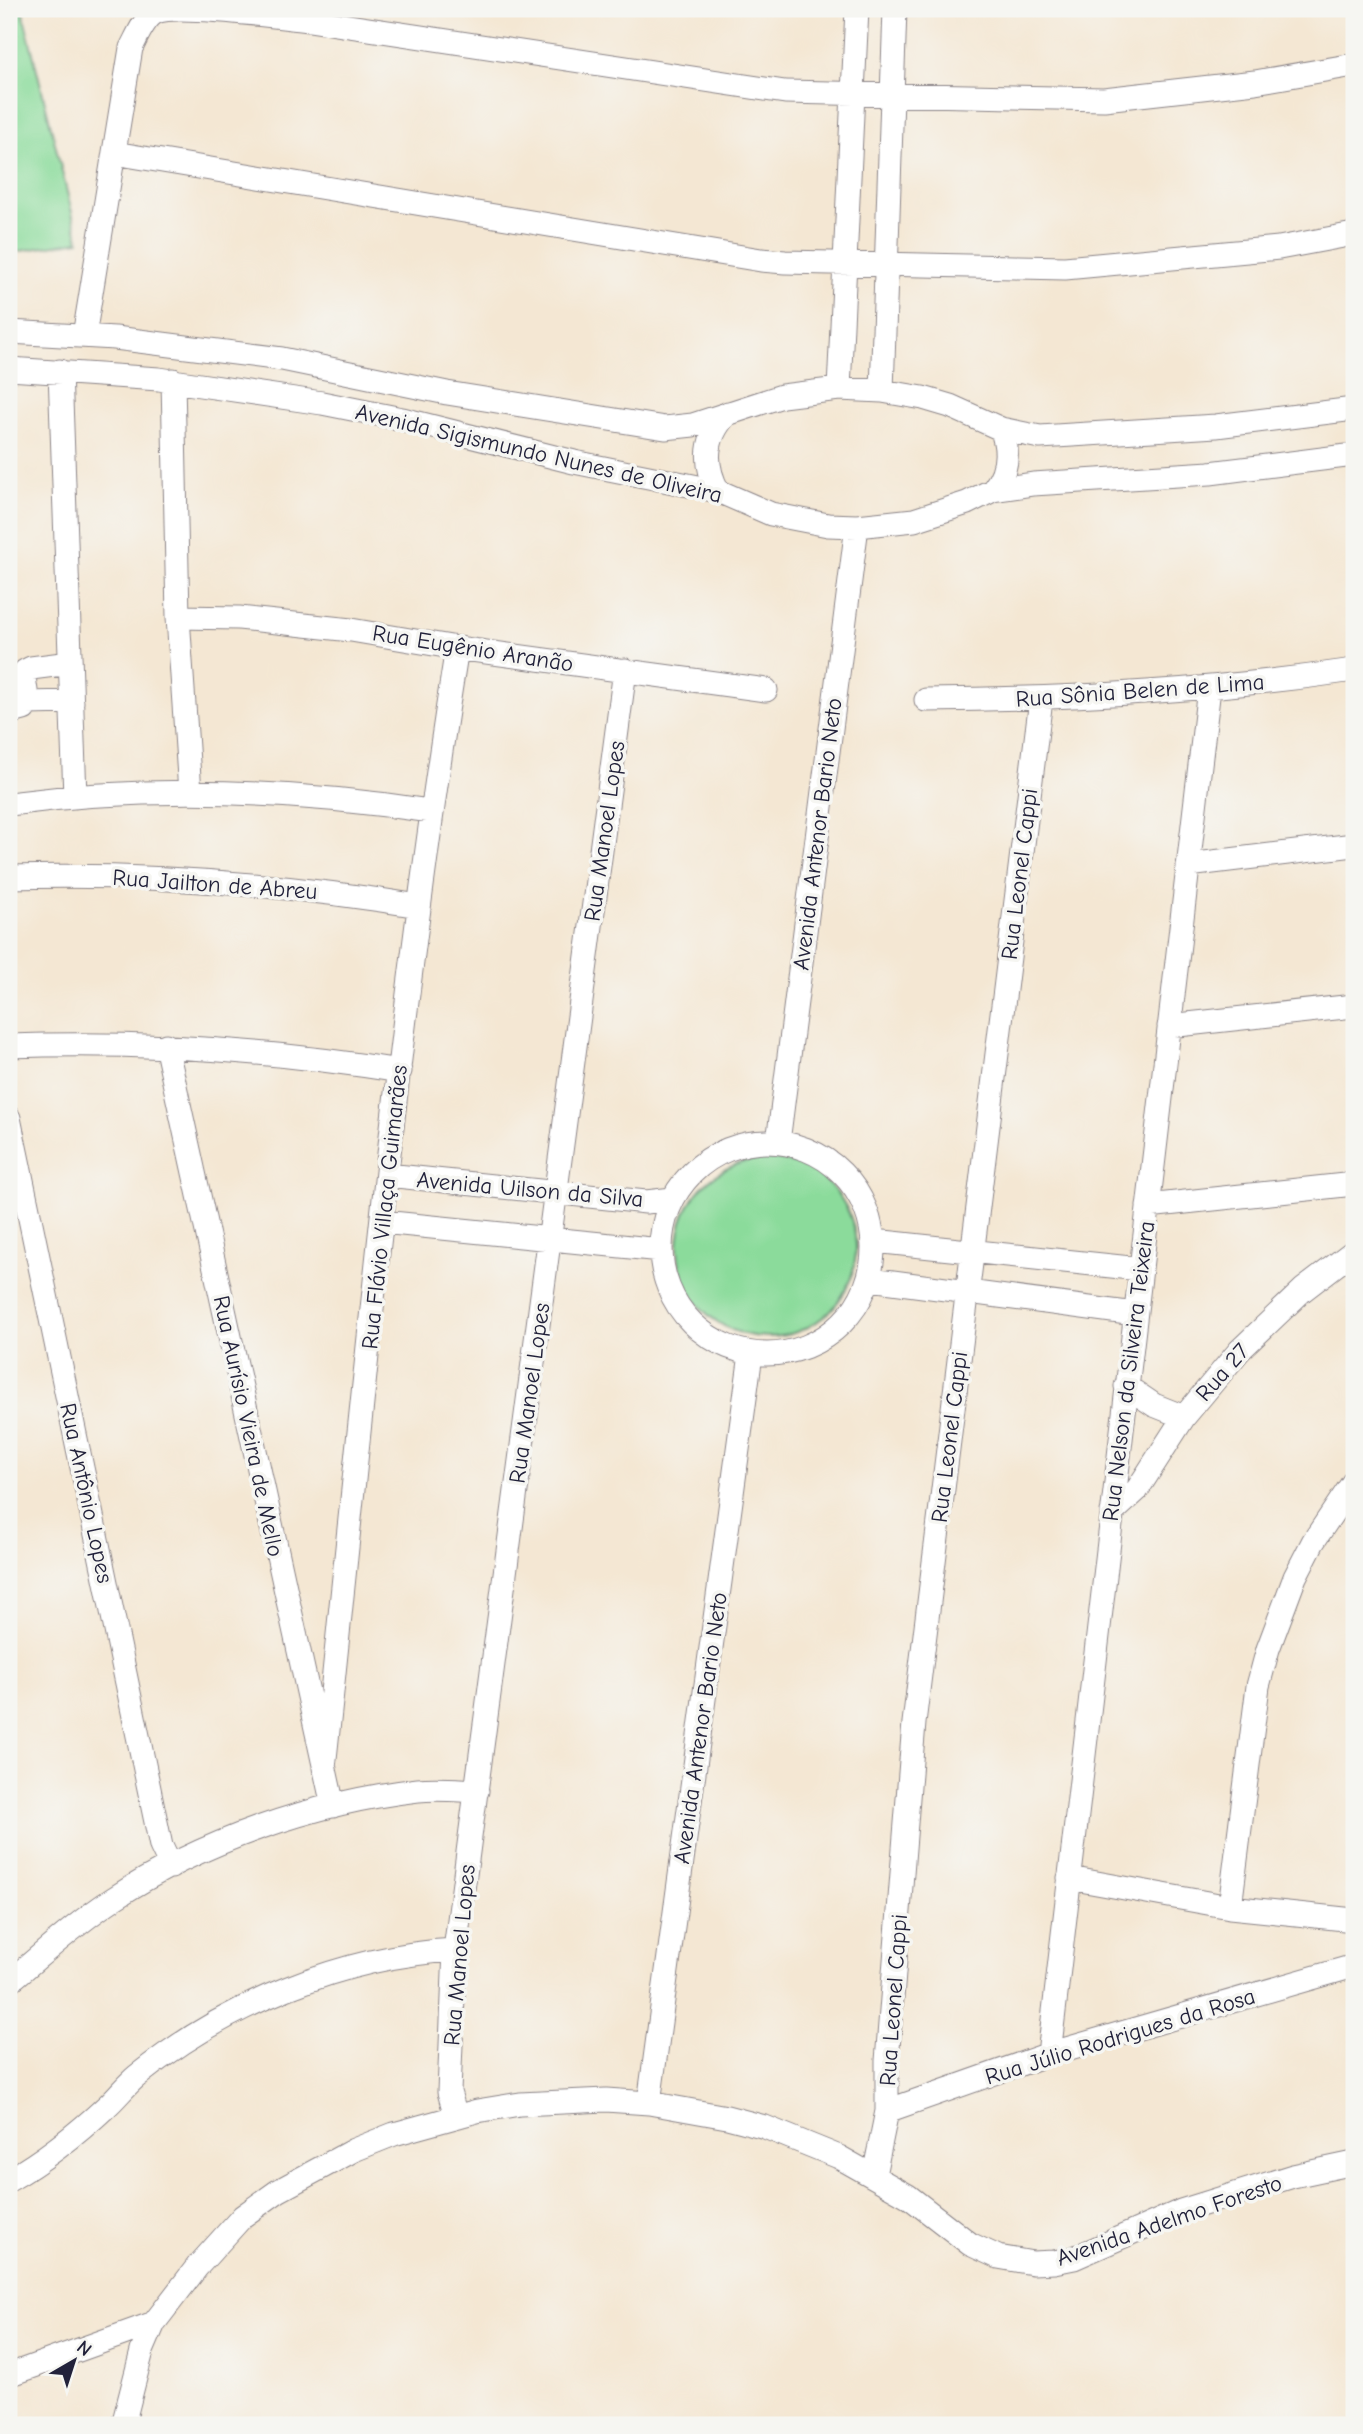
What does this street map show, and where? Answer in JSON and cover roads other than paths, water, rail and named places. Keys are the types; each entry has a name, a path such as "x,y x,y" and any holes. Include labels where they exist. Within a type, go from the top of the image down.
{"street":[{"path":"839,389 857,9"},
{"path":"882,391 895,9"},
{"path":"83,336 131,48 144,24 154,13 172,10 242,13 309,20 785,92 1104,99 1255,82 1354,65"},
{"path":"114,153 761,260 1065,268 1279,248 1354,234"},
{"name":"Avenida Sigismundo Nunes de Oliveira","path":"9,332 199,347 282,359 460,395 665,428 693,425 782,396 839,389 882,391 923,398 950,406 1001,429 1040,437 1128,433 1241,423 1354,409"},
{"name":"Avenida Sigismundo Nunes de Oliveira","path":"9,369 173,380 322,402 574,462 718,491 781,516 819,524 885,525 932,515 967,503 993,490 1033,484 1210,473 1354,455"},
{"path":"60,371 75,796"},
{"path":"173,380 178,617 190,792"},
{"path":"718,491 709,470 708,448 718,423 728,413"},
{"path":"993,490 1004,473 1006,463 1006,440 1001,429"},
{"name":"Avenida Antenor Bario Neto","path":"778,1142 857,526"},
{"name":"Rua Eugênio Aranão","path":"178,617 239,618 351,629 457,648 766,690"},
{"name":"Rua Flávio Villaça Guimarães","path":"324,1768 387,1175 430,811 457,648"},
{"path":"70,663 25,671 18,708 72,702"},
{"name":"Rua Manoel Lopes","path":"456,2116 449,2092 456,1950 625,670"},
{"name":"Rua Sônia Belen de Lima","path":"926,701 1041,699 1209,688 1354,670"},
{"name":"Rua Nelson da Silveira Teixeira","path":"1049,2054 1209,688"},
{"name":"Rua Leonel Cappi","path":"874,2175 887,2111 887,2061 914,1723 1041,699"},
{"path":"9,804 75,796 190,792 319,797 430,811"},
{"path":"1188,865 1354,845"},
{"name":"Rua Jailton de Abreu","path":"9,877 115,876 209,880 315,890 419,906"},
{"path":"1169,1026 1354,1006"},
{"path":"9,1046 166,1045 283,1054 400,1071"},
{"name":"Rua Aurísio Vieira de Mello","path":"166,1045 333,1806"},
{"name":"Rua Antônio Lopes","path":"9,1118 161,1846 171,1867"},
{"path":"760,1142 778,1142 813,1152 843,1173 865,1205 874,1241 874,1261 863,1297 853,1313 825,1339 790,1353 751,1354 716,1341 686,1317 667,1285 661,1250 664,1224 673,1199 694,1170 724,1151 760,1142"},
{"name":"Avenida Uilson da Silva","path":"387,1175 646,1202 673,1199"},
{"path":"1148,1206 1354,1184"},
{"name":"Avenida Uilson da Silva","path":"382,1222 661,1250"},
{"path":"874,1241 1140,1269"},
{"name":"Rua 27","path":"1112,1513 1137,1490 1184,1417 1218,1374 1303,1290 1354,1251"},
{"path":"870,1279 1135,1314"},
{"name":"Avenida Antenor Bario Neto","path":"649,2103 751,1354"},
{"path":"1126,1386 1154,1405 1184,1417"},
{"path":"1230,1907 1258,1686 1268,1649 1295,1577 1320,1531 1354,1480"},
{"path":"10,1976 113,1899 171,1867 230,1840 358,1799 421,1790 477,1791"},
{"path":"1069,1878 1230,1907 1354,1920"},
{"path":"9,2180 79,2131 135,2078 165,2055 230,2017 301,1984 341,1971 421,1951 456,1950"},
{"name":"Rua Júlio Rodrigues da Rosa","path":"887,2111 1049,2054 1354,1966"},
{"name":"Avenida Adelmo Foresto","path":"123,2425 142,2351 154,2323 172,2297 243,2216 278,2191 354,2150 394,2134 456,2116 520,2104 563,2101 649,2103 727,2117 765,2127 839,2157 874,2175 940,2219 970,2244 998,2257 1033,2263 1074,2258 1181,2211 1237,2192 1354,2163"},
{"path":"9,2375 154,2323"}]}
